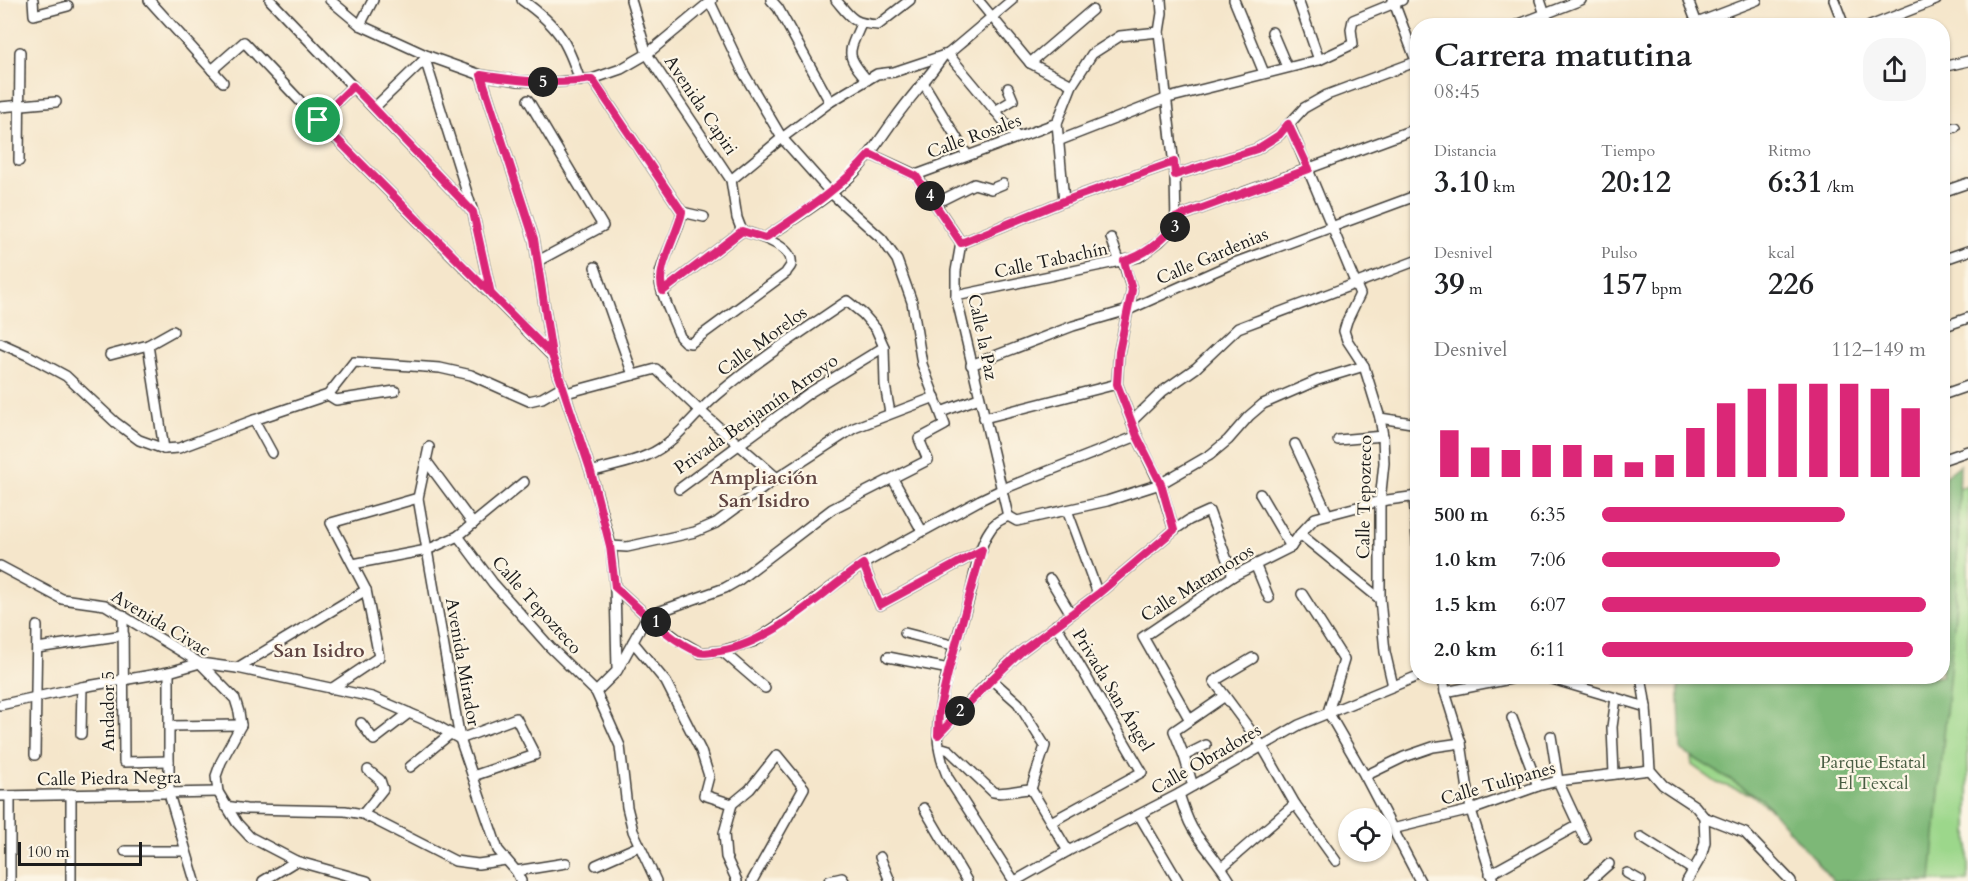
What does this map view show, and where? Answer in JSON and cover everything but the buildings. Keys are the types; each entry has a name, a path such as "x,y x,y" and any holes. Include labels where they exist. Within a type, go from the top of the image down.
{"street":[{"path":"33,0 34,15 68,6"},
{"path":"149,0 223,82"},
{"path":"270,0 473,212"},
{"name":"Avenida Capiri","path":"330,0 360,25 427,57 481,75 519,81 580,81 621,69 647,54 731,180 737,218 742,231"},
{"path":"360,25 373,0"},
{"path":"522,0 554,26 571,54 580,81"},
{"path":"631,0 647,54 711,1 743,72 782,138 831,193 876,234 897,260 912,302 922,364 945,425 919,439 928,460 829,511 725,588 646,618 617,671 596,692 620,746 627,807 639,846 656,881"},
{"path":"771,0 778,8 830,102"},
{"path":"836,0 852,20 861,24 878,25 910,0"},
{"path":"978,0 1030,63 1072,85"},
{"path":"765,238 831,193 855,172 946,55 1012,0"},
{"path":"1161,0 1162,13 1159,32 1174,162 1176,222 1410,131"},
{"path":"1234,0 1264,73"},
{"path":"1298,0 1319,60"},
{"path":"1540,0 1546,18"},
{"path":"1535,18 1581,0"},
{"path":"1688,0 1693,18"},
{"path":"1710,18 1757,0"},
{"path":"1834,0 1841,18"},
{"path":"1890,18 1936,0"},
{"path":"1058,141 1168,98 1319,60 1353,44 1351,29 1353,20 1396,1 1410,42"},
{"path":"1030,63 1092,10"},
{"path":"861,24 849,50 853,63 867,80"},
{"path":"1064,201 1057,123 1072,85 1092,54 1120,36 1159,32"},
{"path":"1272,32 1287,67"},
{"path":"212,70 244,42 318,120 552,355"},
{"path":"19,161 20,52"},
{"path":"731,180 830,102 877,74 894,72 946,55"},
{"path":"946,55 1017,137"},
{"path":"374,108 427,57 473,212 491,294"},
{"path":"1950,65 1968,62"},
{"path":"1175,175 1257,149 1279,135 1304,108 1327,95 1410,65"},
{"path":"481,75 534,239 552,355 591,472 610,546 616,592 617,671"},
{"path":"592,79 682,212 704,217"},
{"path":"924,84 967,155"},
{"path":"318,120 353,86"},
{"path":"996,111 1013,100 1008,88"},
{"path":"528,100 603,226 538,261"},
{"path":"0,107 56,102"},
{"name":"Calle Rosales","path":"870,154 916,176 1057,123"},
{"path":"1288,124 1356,283"},
{"path":"1950,129 1955,127"},
{"path":"916,176 961,243 1064,201 1174,162"},
{"path":"1950,189 1968,183"},
{"path":"934,204 974,184 991,189 1003,184"},
{"name":"Calle Gardenias","path":"971,365 1073,326 1128,310 1229,265 1410,198"},
{"path":"663,291 742,231 765,238 783,249 790,255 791,265 786,273 691,343 685,342 680,337 663,291 660,276 682,212"},
{"name":"Calle Tabachín","path":"956,296 1139,257 1159,242 1176,222"},
{"path":"1111,238 1132,290 1119,352 1117,384 1137,436 1161,484 1174,530"},
{"name":"Calle la Paz","path":"961,243 956,271 956,296 1008,516"},
{"path":"1950,257 1968,251"},
{"path":"1131,422 1163,391 1196,368 1238,328 1410,263"},
{"path":"595,267 633,375"},
{"name":"Calle Tepozteco","path":"1356,283 1360,294 1344,331 1347,340 1365,366 1383,436 1384,463 1380,501 1380,599 1384,652 1393,686"},
{"name":"Calle Morelos","path":"591,472 648,455 662,447 676,436 699,410 734,381 847,301 876,329 884,347 885,385 890,413"},
{"path":"1950,324 1968,318"},
{"path":"110,355 148,345 173,331"},
{"path":"0,343 66,376 115,422 139,440 164,448 179,448 328,395 354,362 440,368 471,375 529,401 564,390 656,369 777,478"},
{"path":"148,345 164,448"},
{"name":"Privada Benjamín Arroyo","path":"679,489 798,400 884,347"},
{"path":"1014,881 948,778 942,762 938,735 939,711 949,669 989,531 996,522 1008,516 1017,521 1107,501 1161,484 1210,454 1228,440 1263,404 1318,380 1365,366"},
{"path":"984,418 1117,384"},
{"path":"1950,392 1968,386"},
{"path":"328,395 336,400 395,391"},
{"path":"610,546 627,547 695,532 716,524 777,478 854,428 935,397"},
{"path":"941,412 979,398"},
{"path":"1380,418 1410,423"},
{"path":"255,420 272,453"},
{"path":"616,592 646,618 701,653 722,651 755,641 863,564 1003,489 1137,436"},
{"path":"1338,441 1383,436"},
{"path":"1295,444 1327,513"},
{"name":"Avenida Mirador","path":"429,447 418,498 460,739 498,850 516,871 521,881"},
{"path":"1950,457 1968,451"},
{"path":"427,462 473,524"},
{"path":"893,479 922,531"},
{"path":"353,564 427,550 458,536 524,482"},
{"path":"1260,494 1291,548 1315,518 1327,513 1380,501 1410,497"},
{"path":"331,689 379,657 366,590 332,523 418,498"},
{"path":"1067,510 1098,594"},
{"path":"938,735 1022,651 1098,594 1189,520 1209,511 1233,576"},
{"path":"1300,534 1380,599"},
{"name":"Calle Tepozteco","path":"458,536 493,583 550,647 596,692"},
{"name":"Calle Matamoros","path":"1190,720 1143,637 1233,576 1291,548"},
{"path":"863,564 880,605 982,550"},
{"path":"1255,564 1269,598"},
{"name":"Avenida Civac","path":"0,566 62,599 105,605 200,663 235,699 240,712 241,725"},
{"path":"1050,579 1071,614"},
{"path":"237,668 366,590"},
{"path":"1302,594 1344,660 1328,712 1381,808"},
{"name":"Andador 5","path":"123,615 124,762 169,761"},
{"name":"Privada San Ángel","path":"1052,822 1143,772 1056,625"},
{"path":"35,754 37,626"},
{"path":"905,633 956,646"},
{"path":"37,648 124,635"},
{"path":"633,642 666,682 701,751 709,776 704,795 732,804"},
{"path":"722,651 765,688"},
{"path":"888,657 949,669"},
{"path":"1253,658 1214,681 1262,746 1295,804 1336,861"},
{"path":"0,705 82,687 169,672 200,663 237,668 372,697 432,723 460,739 516,718 535,755 473,776"},
{"path":"169,672 169,794 195,881"},
{"path":"992,679 1018,703 1045,746 1031,789"},
{"name":"Calle Obradores","path":"1014,881 1328,712 1410,679"},
{"path":"1444,684 1461,743 1471,810 1492,877 1578,825"},
{"path":"1445,692 1488,684"},
{"path":"1569,684 1646,706"},
{"path":"1642,684 1650,770 1663,785 1695,806 1704,817 1745,833 1791,881"},
{"path":"81,734 82,687"},
{"path":"1193,786 1174,731 1225,696"},
{"path":"1614,774 1612,727 1616,698"},
{"path":"361,723 374,740 409,713"},
{"path":"1512,718 1538,786"},
{"path":"169,726 241,725 216,776 218,792 225,806 250,837 296,861 367,881"},
{"path":"410,768 450,734"},
{"path":"1551,736 1558,781 1585,839"},
{"path":"1365,776 1404,757 1433,747 1461,743"},
{"path":"1184,756 1206,745"},
{"path":"939,747 949,750 993,792 1002,795 1016,789 1031,789"},
{"path":"737,881 726,857 724,833 732,804 750,789 777,755 804,788 752,881"},
{"path":"363,814 383,789 380,780 368,770"},
{"name":"Calle Tulipanes","path":"1392,829 1471,810 1558,781 1650,770"},
{"path":"1031,789 1068,851"},
{"name":"Calle Piedra Negra","path":"5,796 218,792"},
{"path":"71,794 71,881"},
{"path":"1179,794 1196,834 1230,881"},
{"path":"5,796 10,881"},
{"path":"1222,867 1295,804"},
{"path":"225,806 246,810 363,814 455,861 478,864 506,860"},
{"path":"924,808 967,881"},
{"path":"1139,815 1178,881"},
{"path":"1687,881 1701,856 1705,842 1704,817"},
{"path":"1392,829 1420,881"},
{"path":"1641,837 1693,870"},
{"path":"596,865 639,846"},
{"path":"125,851 185,850"},
{"path":"880,857 890,881"},
{"path":"265,880 296,861"},
{"path":"516,871 566,863"},
{"path":"1590,881 1609,864"},
{"path":"1627,873 1641,881"},
{"path":"829,881 842,878 844,881"}],"green space":[{"name":"Parque Estatal El Texcal","path":"1960,465 1956,602 1950,669 1950,473"},
{"name":"Parque Estatal El Texcal","path":"1968,485 1968,881 1836,881 1803,836 1751,794 1717,783 1692,765 1681,684 1950,684 1950,491"},
{"name":"Parque Estatal El Texcal","path":"1678,684 1949,684 1931,881 1833,881 1762,799 1681,750"}],"district":[{"name":"Ampliación San Isidro","path":"764,488"},
{"name":"San Isidro","path":"319,650"}],"route":[{"path":"318,120 353,86 473,212 487,279 491,294 552,355 534,239 481,75 519,81 558,82 592,79 682,212 660,276 663,291 742,231 765,238 831,193 855,172 870,154 916,176 961,243 1064,201 1174,162 1175,175 1257,149 1279,135 1288,124 1309,169 1175,218 1176,225 1159,242 1139,257 1124,261 1132,290 1119,352 1117,384 1137,436 1161,484 1174,530 1098,594 1022,651 938,735 939,711 982,550 880,605 863,564 755,641 722,651 701,653 680,641 647,616 615,587 610,546 591,472 552,355 318,120"}]}
